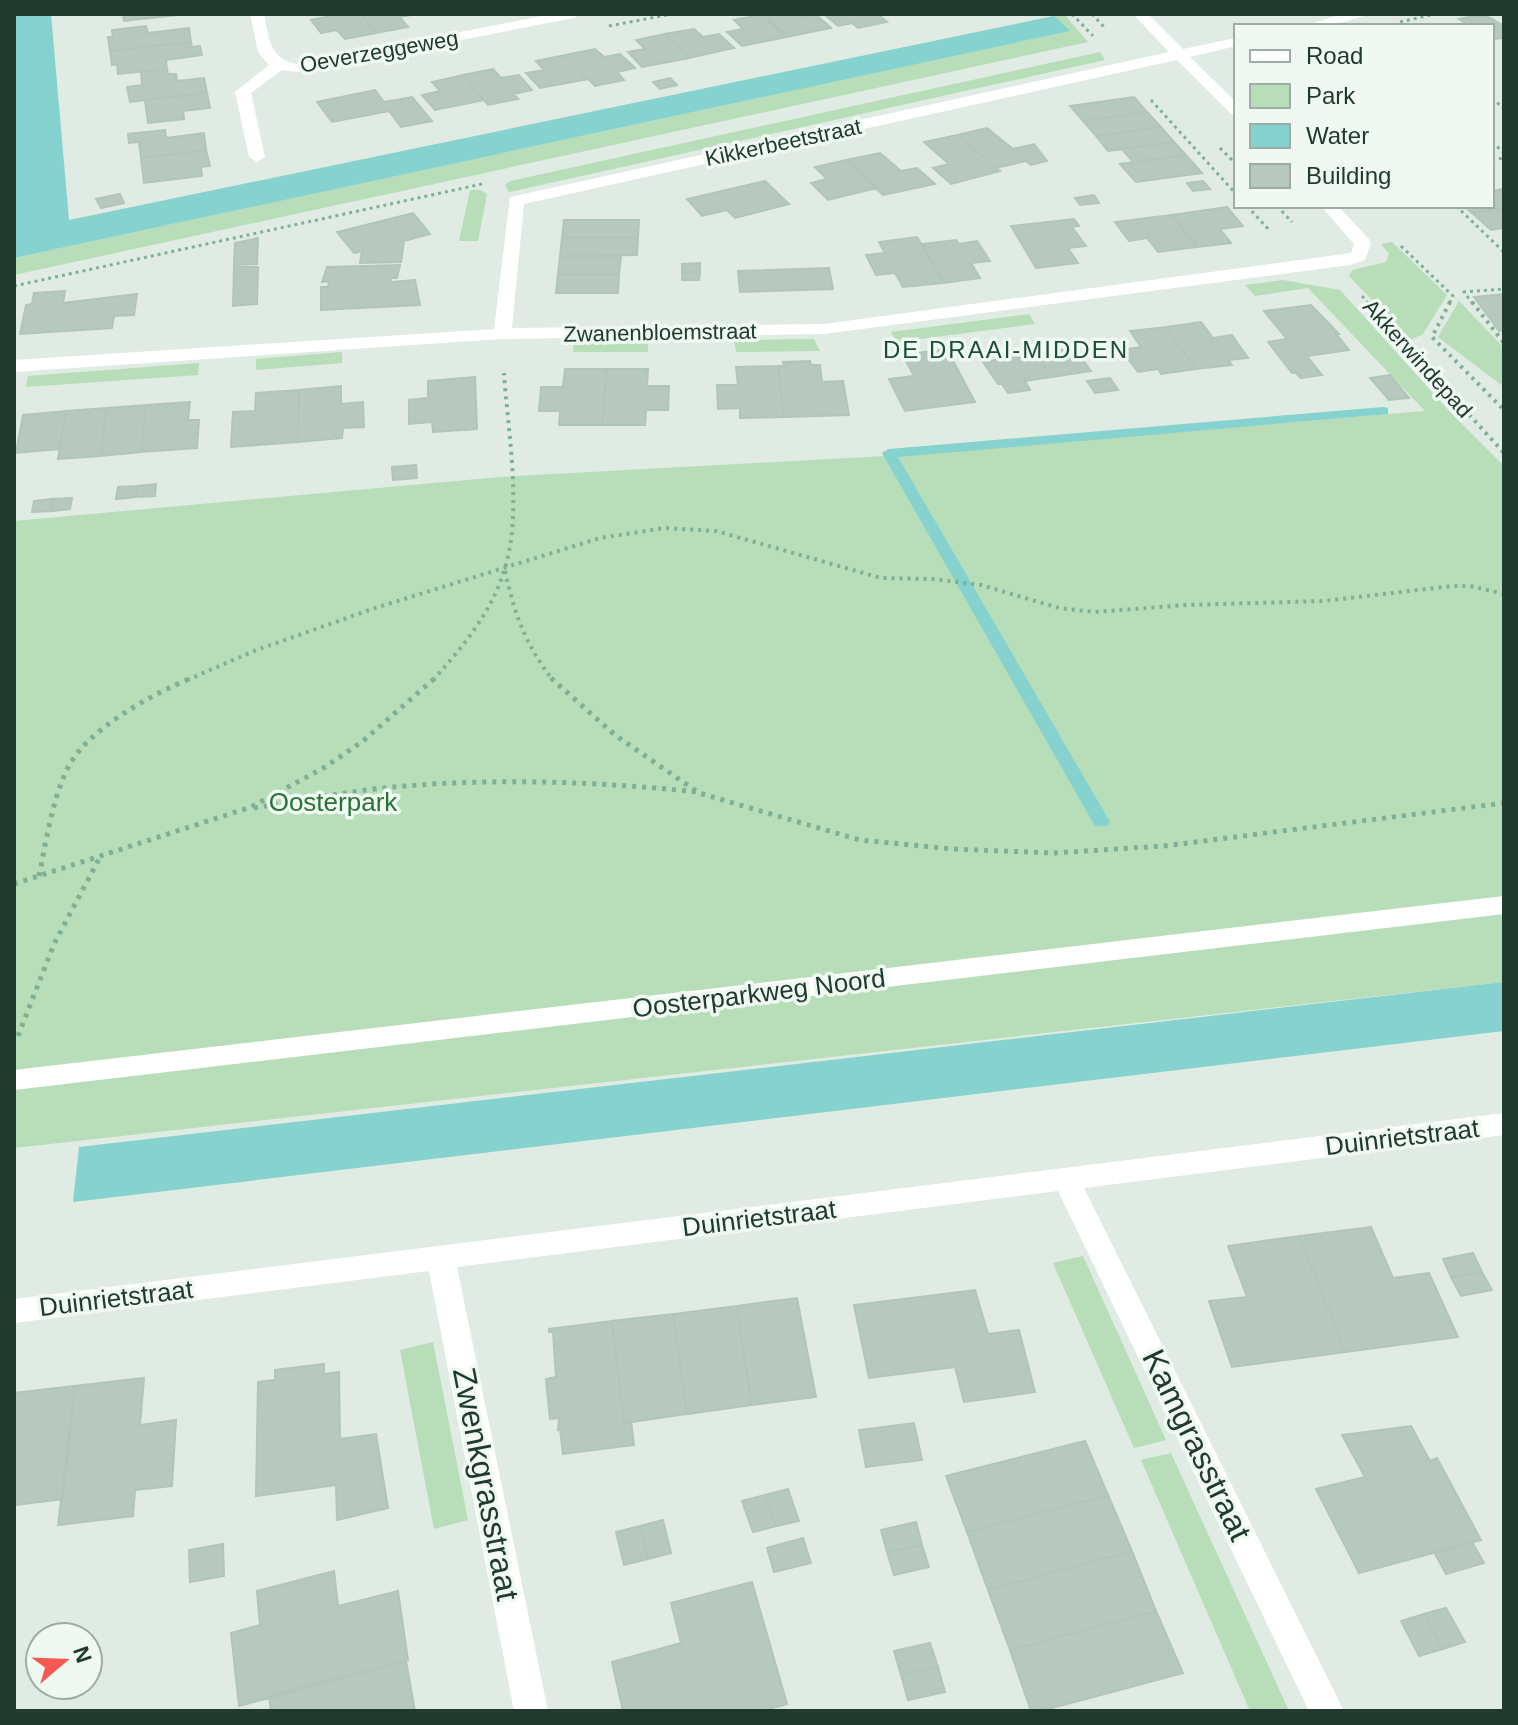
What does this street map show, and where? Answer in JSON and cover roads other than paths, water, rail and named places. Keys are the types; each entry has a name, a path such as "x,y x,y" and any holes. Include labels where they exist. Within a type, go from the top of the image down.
{"street":[{"name":"Oeverzeggeweg","path":"257,14 265,52 277,66"},
{"name":"Oeverzeggeweg","path":"257,157 243,92 277,66 314,66 574,14"},
{"path":"1140,14 1234,109"},
{"path":"1318,24 1364,14"},
{"path":"1180,54 1234,42"},
{"name":"Kikkerbeetstraat","path":"502,334 516,201 1180,54"},
{"name":"Zwanenbloemstraat","path":"14,366 502,334 824,329 1303,267 1359,256 1363,243 1331,208"},
{"name":"Oosterparkweg Noord","path":"14,1080 1504,905"},
{"name":"Duinrietstraat","path":"14,1311 1504,1124"},
{"name":"Kamgrasstraat","path":"1066,1179 1327,1711"},
{"name":"Zwenkgrasstraat","path":"441,1258 531,1711"}],"water":[{"path":"14,14 51,14 69,220 1054,16 1070,31 14,258"},
{"path":"1504,982 1504,1031 73,1202 79,1147"}],"waterway":[{"path":"1101,822 889,453 1383,411"}],"district":[{"name":"DE DRAAI-MIDDEN","path":"1006,350"}],"park label":[{"name":"Oosterpark","path":"333,802"}]}
